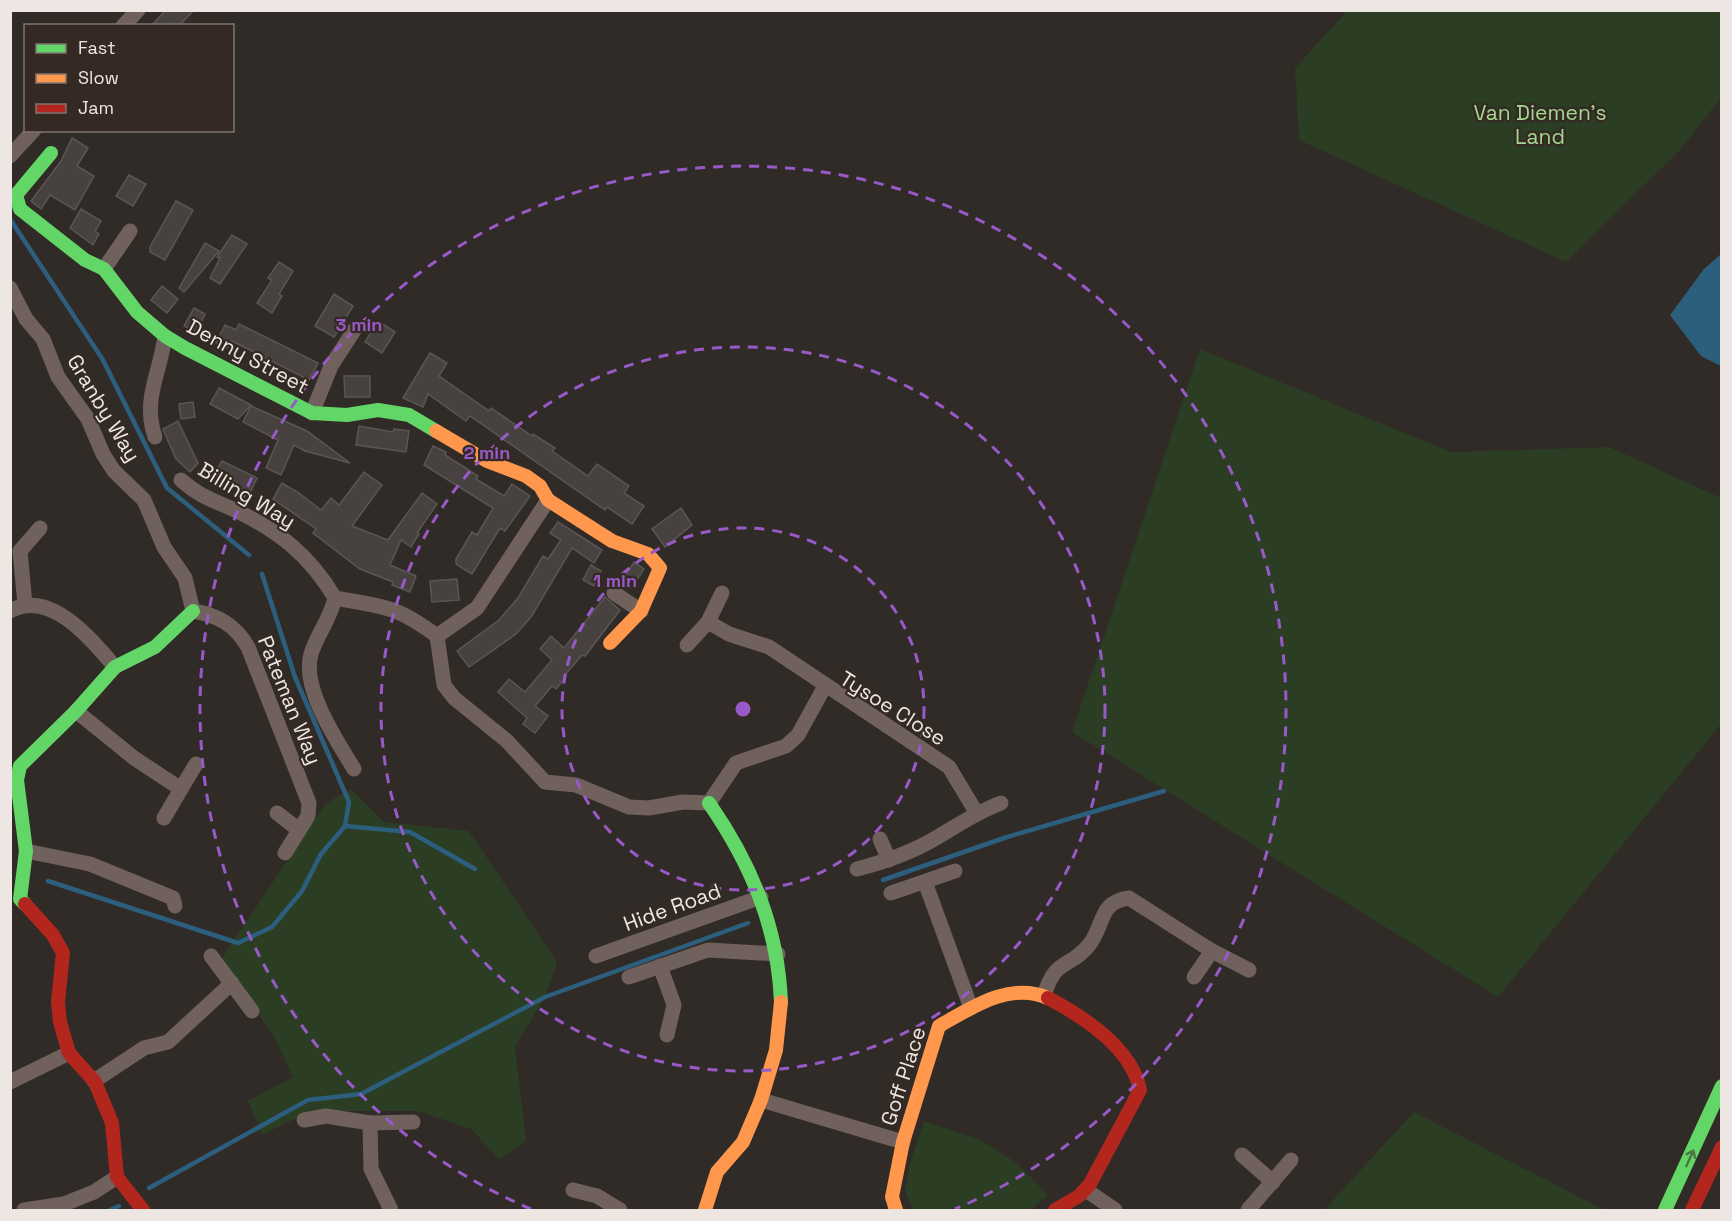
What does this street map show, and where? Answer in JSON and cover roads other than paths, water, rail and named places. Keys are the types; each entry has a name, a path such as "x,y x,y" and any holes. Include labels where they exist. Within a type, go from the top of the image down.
{"main road":[{"name":"Denny Street","path":"51,153 16,195 20,209 85,260 104,269 137,312 165,336 240,378 312,413 348,415 378,410 409,415 487,461 526,476 540,486 548,500 612,541 648,554 660,568 641,610"},
{"path":"610,643 641,610"},
{"path":"137,1209 128,1188 117,1177 112,1124 94,1081 69,1053 60,1022 58,1002 63,953 53,935 15,899 24,883 26,851 17,780 20,766 76,711 115,667 155,647 193,611"},
{"path":"705,1210 719,1169 744,1140 761,1100 779,1037 781,979 778,954 761,897 728,828 709,803"},
{"name":"Goff Place","path":"896,1210 892,1197 903,1142 925,1080 939,1026 971,1008 1013,993 1044,996"},
{"path":"1044,996 1088,1022 1134,1067 1140,1089 1137,1104 1086,1190 1055,1210"},
{"path":"1665,1210 1722,1086"},
{"path":"1692,1210 1722,1147"}],"street":[{"path":"125,24 138,10"},
{"path":"10,156 32,132"},
{"path":"104,269 130,231"},
{"name":"Granby Way","path":"10,288 27,319 43,339 58,377 88,418 103,454 114,471 144,500 164,547 185,578 193,611"},
{"path":"312,413 332,366 355,329"},
{"path":"154,437 148,418 149,406 165,336"},
{"name":"Billing Way","path":"181,480 205,500 233,509 282,536 319,572 334,598"},
{"path":"437,636 477,608 548,500"},
{"path":"40,528 15,547 18,608 44,606 62,616 91,639 115,667"},
{"path":"614,593 641,610"},
{"path":"687,645 708,621 722,593"},
{"path":"354,769 331,730 311,685 310,654 331,616 334,598 384,605 407,614 437,636 444,685 454,698 507,741 546,782 576,785 629,807 649,808 683,802 709,803"},
{"name":"Pateman Way","path":"193,611 218,617 241,634 309,803 308,816 285,853"},
{"path":"708,621 729,634 769,648 825,686"},
{"name":"Tysoe Close","path":"709,803 736,763 786,747 798,735 825,686 949,767 976,812"},
{"path":"76,711 134,758 181,789"},
{"path":"164,818 196,764"},
{"path":"857,869 889,860 934,839 976,812 1001,803"},
{"path":"277,813 299,830"},
{"path":"880,838 889,860"},
{"path":"26,851 90,864 173,898 175,906"},
{"path":"891,893 956,871"},
{"path":"925,882 971,1008"},
{"name":"Hide Road","path":"596,956 761,897"},
{"path":"1044,996 1050,976 1089,945 1108,905 1117,899 1129,897 1212,951 1249,970"},
{"path":"629,977 708,950 778,954"},
{"path":"1194,977 1212,951"},
{"path":"211,956 252,1011"},
{"path":"660,966 674,1005 667,1035"},
{"path":"94,1081 144,1047 168,1042 231,983"},
{"path":"10,1082 69,1053"},
{"path":"761,1100 903,1142"},
{"path":"304,1120 326,1116 370,1123 413,1122"},
{"path":"370,1123 371,1169 391,1210"},
{"path":"1242,1155 1273,1182"},
{"path":"1248,1210 1291,1160"},
{"path":"24,1210 64,1204 94,1192 117,1177"},
{"path":"573,1190 597,1196 620,1210"},
{"path":"1086,1190 1115,1210"}],"water":[{"path":"1721,254 1721,366 1701,356 1670,315 1704,269"}],"waterway":[{"path":"10,219 103,360 167,488 249,555"},
{"path":"262,574 295,677 349,802 345,826 410,832 475,869"},
{"path":"883,880 1007,837 1164,791"},
{"path":"48,881 238,943 272,927 302,891 321,854 345,826"},
{"path":"149,1188 308,1100 361,1094 545,997 748,923"},
{"path":"110,1210 119,1206"}],"park label":[{"name":"Van Diemen's Land","path":"1540,124"}]}
